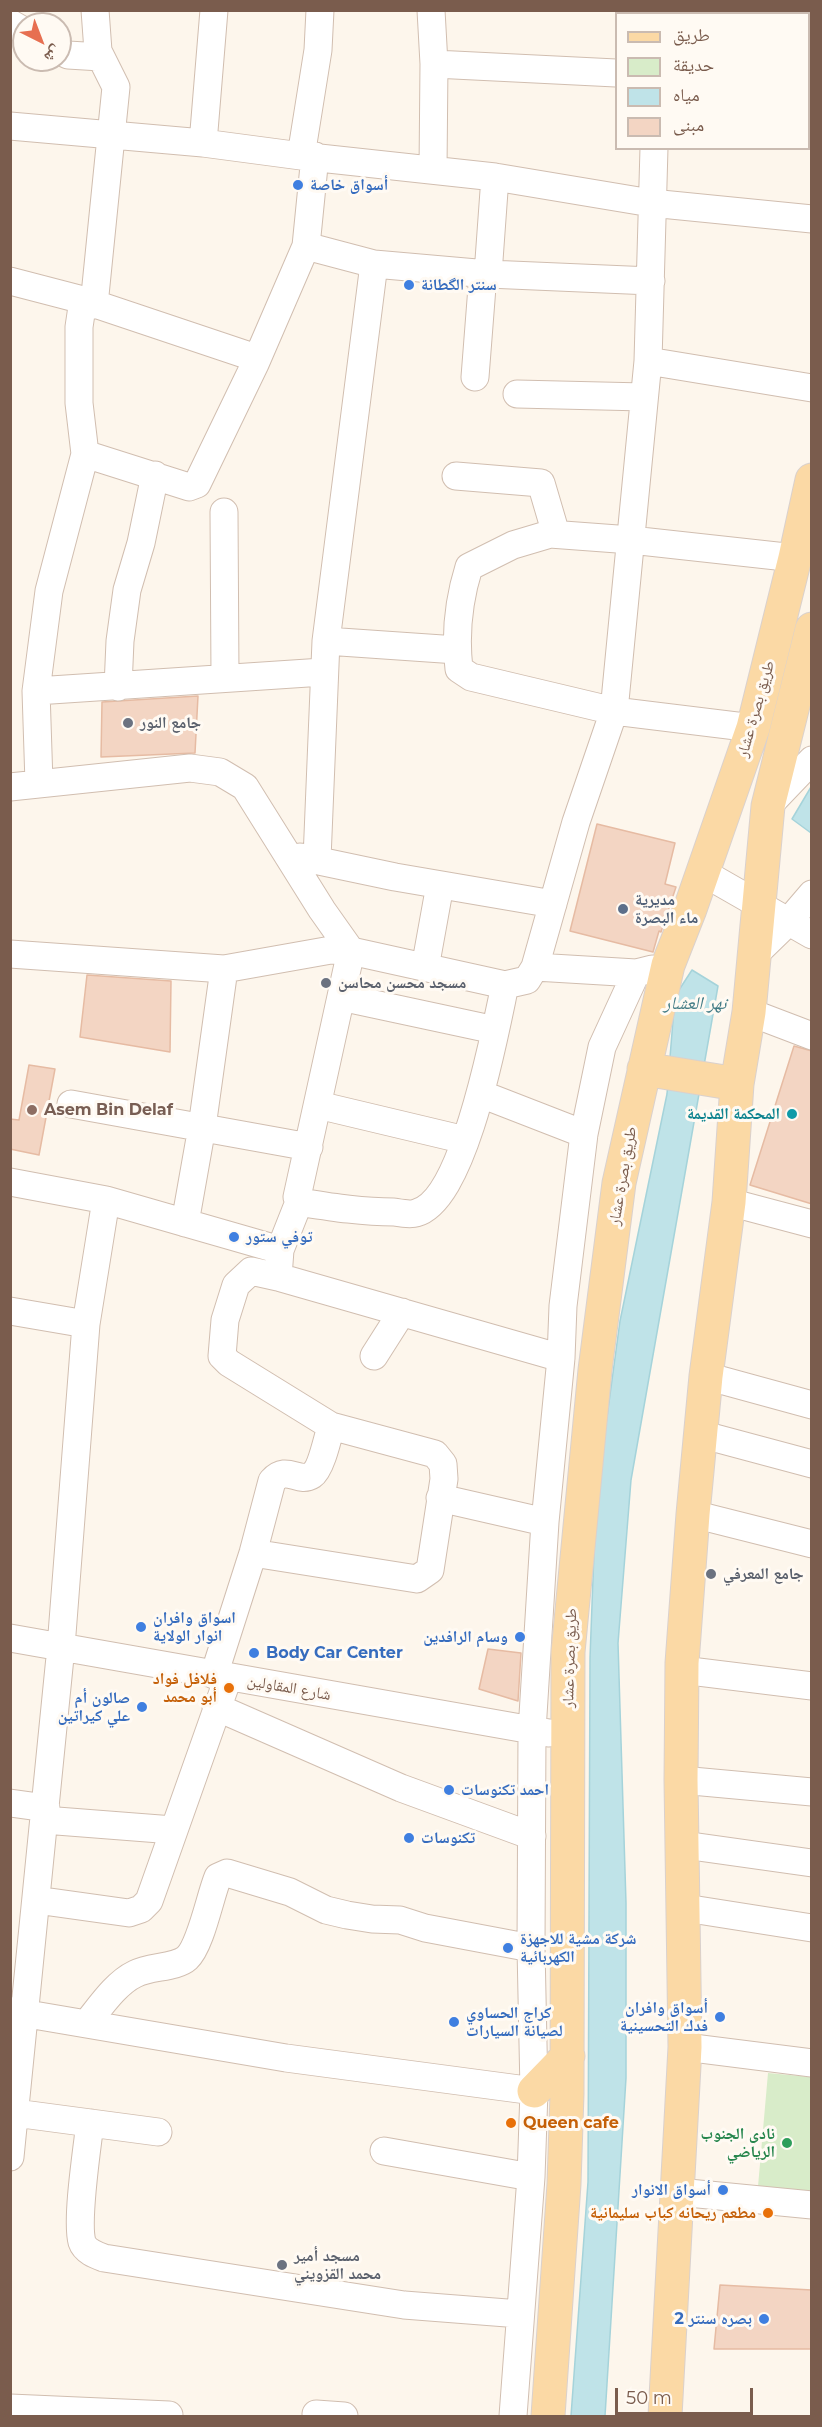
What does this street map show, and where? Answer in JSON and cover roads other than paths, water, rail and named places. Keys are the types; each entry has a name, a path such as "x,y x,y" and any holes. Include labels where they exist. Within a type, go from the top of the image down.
{"main road":[{"name":"طريق بصرة عشار","path":"548,2416 564,2184 568,2056 568,1652 595,1370 619,1183 652,1070 668,965 753,728 812,480"},
{"path":"665,2416 685,2048 685,1908 681,1780 682,1670 700,1434 729,1202 728,1082 749,1012 768,806 805,689 812,629"},
{"path":"652,1070 728,1082"},
{"path":"534,2091 568,2056"}],"street":[{"path":"39,783 36,691 50,591 85,454 79,381 79,327 88,302 112,133 116,87 98,51 94,25 95,10"},
{"path":"203,143 214,10"},
{"path":"85,454 189,487 197,484 306,246 308,156 320,10"},
{"path":"431,10 434,64 433,170"},
{"path":"72,55 101,57"},
{"path":"434,64 615,73"},
{"path":"10,126 112,133 203,143 495,177 651,203 812,219"},
{"path":"10,954 224,969 331,950 351,951 505,985 527,980 536,967 576,822 614,711 648,361 654,150"},
{"path":"475,377 495,177"},
{"path":"306,246 374,264 486,274 651,281"},
{"path":"317,859 323,672 374,264"},
{"path":"10,281 88,302 256,358"},
{"path":"648,361 812,388"},
{"path":"517,394 644,397"},
{"path":"118,687 120,641 127,590 141,543 155,475"},
{"path":"456,476 541,483 556,534"},
{"path":"224,512 225,677"},
{"path":"753,728 614,711 471,676 459,669 456,650 462,591 469,567 513,545 550,534 631,540 795,558"},
{"path":"326,641 456,650"},
{"path":"36,691 323,672"},
{"path":"768,806 812,760"},
{"path":"10,787 190,768 220,772 245,787 322,910 351,951 297,1197 299,1202 280,1250 278,1277"},
{"path":"288,856 317,859 440,885 553,904"},
{"path":"702,872 812,935"},
{"path":"425,968 440,885"},
{"path":"753,956 788,922 812,894"},
{"path":"536,967 636,973 668,965"},
{"path":"185,1223 202,1127 224,969"},
{"path":"513,2416 531,2176 534,2091 531,1948 532,1731 545,1522 561,1358 563,1306 584,1134 602,1047 636,973"},
{"path":"299,1202 360,1212 417,1213 437,1199 452,1176 481,1094 505,985"},
{"path":"341,997 495,1030"},
{"path":"749,1012 812,1036"},
{"path":"481,1094 584,1134"},
{"path":"71,1104 309,1147"},
{"path":"318,1105 465,1140"},
{"path":"10,1182 106,1200 280,1250"},
{"path":"10,2157 15,2113 18,2011 36,1900 45,1814 61,1647 86,1324 106,1200"},
{"path":"729,1202 812,1224"},
{"path":"253,1553 417,1579 430,1570 444,1479 443,1464 435,1454 332,1426 229,1363 222,1356 225,1320 237,1285 251,1271 561,1358"},
{"path":"10,1311 86,1324"},
{"path":"374,1356 402,1312"},
{"path":"706,1376 812,1405"},
{"path":"36,1900 129,1913 141,1910 149,1901 216,1707 221,1676 272,1481 278,1474 304,1477 311,1475 317,1469 332,1426"},
{"path":"700,1434 812,1464"},
{"path":"440,1498 545,1522"},
{"path":"693,1514 812,1544"},
{"name":"شارع المقاولين","path":"10,1638 569,1736"},
{"path":"682,1670 812,1686"},
{"path":"216,1707 401,1788 532,1836"},
{"path":"681,1780 812,1792"},
{"path":"10,1803 45,1814 173,1830"},
{"path":"684,1845 812,1863"},
{"path":"87,2022 132,1975 147,1968 179,1963 187,1959 195,1948 218,1877 227,1873 290,1892 326,1910 372,1919 400,1920 424,1928 531,1948"},
{"path":"685,1908 812,1928"},
{"path":"18,2011 286,2058 534,2091"},
{"path":"685,2048 812,2063"},
{"path":"15,2113 158,2132"},
{"path":"90,2123 80,2224 82,2244 91,2252 104,2258 404,2305 520,2314"},
{"path":"384,2151 531,2176"},
{"path":"678,2192 812,2205"},
{"path":"10,2408 169,2415"},
{"path":"316,2414 344,2416"}],"water":[{"path":"811,787 811,833 792,819"},
{"name":"نهر العشار","path":"692,970 718,986 631,1480 618,1643 626,1903 626,2078 605,2416 571,2416 588,2182 590,1658 596,1498 620,1321 667,1094 675,996"}],"place":[{"name":"أسواق خاصة","path":"298,185"},
{"name":"سنتر الگطانة","path":"409,285"},
{"name":"جامع النور","path":"128,723"},
{"name":"مديرية ماء البصرة","path":"623,909"},
{"name":"مسجد محسن محاسن","path":"326,983"},
{"name":"Asem Bin Delaf","path":"32,1110"},
{"name":"المحكمة القديمة","path":"792,1114"},
{"name":"توفي ستور","path":"234,1237"},
{"name":"جامع المعرفي","path":"711,1574"},
{"name":"اسواق وافران انوار الولاية","path":"141,1627"},
{"name":"وسام الرافدين","path":"520,1637"},
{"name":"Body Car Center","path":"254,1653"},
{"name":"فلافل فواد أبو محمد","path":"229,1688"},
{"name":"صالون أم علي كيراتين","path":"142,1707"},
{"name":"احمد تكنوسات","path":"449,1790"},
{"name":"تكنوسات","path":"409,1838"},
{"name":"شركة مشية للاجهزة الكهربائية","path":"508,1948"},
{"name":"أسواق وافران فدك التحسينية","path":"720,2017"},
{"name":"كراج الحساوي لصيانة السيارات","path":"454,2022"},
{"name":"Queen cafe","path":"511,2123"},
{"name":"نادي الجنوب الرياضي","path":"787,2143"},
{"name":"أسواق الانوار","path":"723,2190"},
{"name":"مطعم ريحانه كباب سليمانية","path":"768,2213"},
{"name":"مسجد أمير محمد القزويني","path":"282,2265"},
{"name":"بصره سنتر 2","path":"764,2319"}]}
